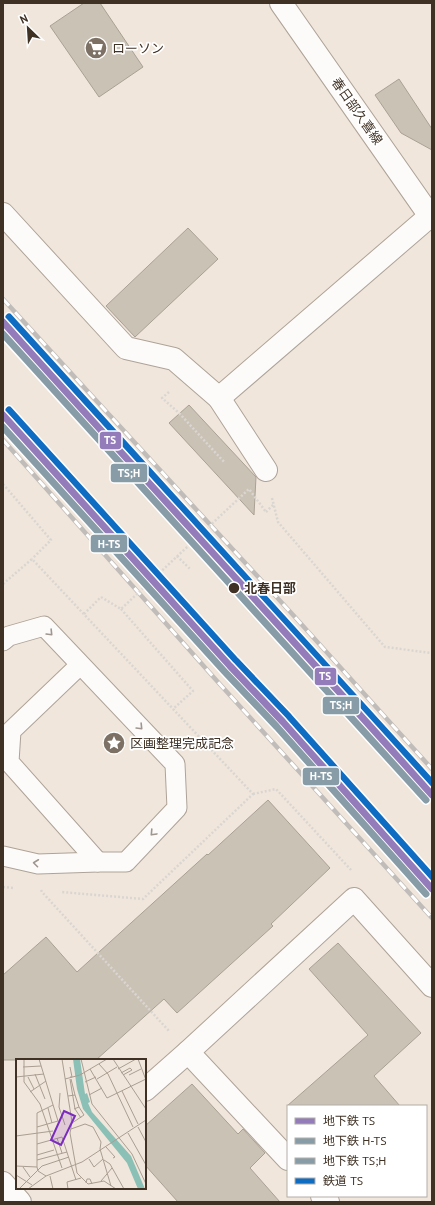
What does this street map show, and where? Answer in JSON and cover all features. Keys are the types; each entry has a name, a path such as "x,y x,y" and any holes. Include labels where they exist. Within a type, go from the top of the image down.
{"street":[{"name":"春日部久喜線","path":"281,3 431,218"},
{"path":"3,214 126,348 174,359 219,398 266,470"},
{"path":"219,398 431,218"},
{"path":"146,1089 354,899 432,986"},
{"path":"188,1052 287,1158"},
{"path":"3,1183 21,1198"}],"lane":[{"path":"3,641 9,636 44,626 175,764 177,808 126,862 38,864 3,856"},
{"path":"80,665 11,731 9,762 98,862"}],"path":[{"path":"179,414 228,466"},
{"path":"266,470 278,522 385,647 432,653"},
{"path":"3,484 51,540 32,559"},
{"path":"121,609 249,489 266,512 274,504"},
{"path":"177,556 190,569"},
{"path":"84,614 101,597 121,609 193,691 173,709"},
{"path":"253,794 276,789 282,795 352,870 354,899"},
{"path":"38,864 42,892 188,1052"}],"building":[{"path":"84,3 100,3 143,67 99,97 50,26"},
{"path":"399,79 432,129 432,150 401,133 375,95"},
{"path":"188,228 218,259 135,337 106,306"},
{"path":"189,405 256,477 254,515 169,423"},
{"path":"268,800 330,868 271,924 273,926 177,1013 164,999 97,1059 3,1060 3,975 46,937 77,972 207,854 208,855"},
{"path":"338,943 421,1033 374,1076 399,1105 288,1105 368,1035 309,969"},
{"path":"192,1084 238,1134 243,1129 265,1153 250,1168 280,1202 178,1202 146,1166 146,1125"}],"railway":[{"path":"3,299 294,616 432,769"},
{"path":"3,440 217,681 432,918"}],"metro line":[{"name":"TS","path":"3,322 432,795"},
{"name":"TS;H","path":"3,334 426,800"},
{"name":"TS","path":"3,415 230,666 283,722 432,889"},
{"name":"H-TS","path":"3,427 224,671 277,727 426,894"}],"rail line":[{"name":"TS","path":"9,317 432,783"},
{"name":"TS","path":"9,410 236,661 289,717 432,877"}],"place":[{"name":"ローソン","path":"96,48"},
{"name":"北春日部","path":"234,588"},
{"name":"区画整理完成記念","path":"114,743"}]}
